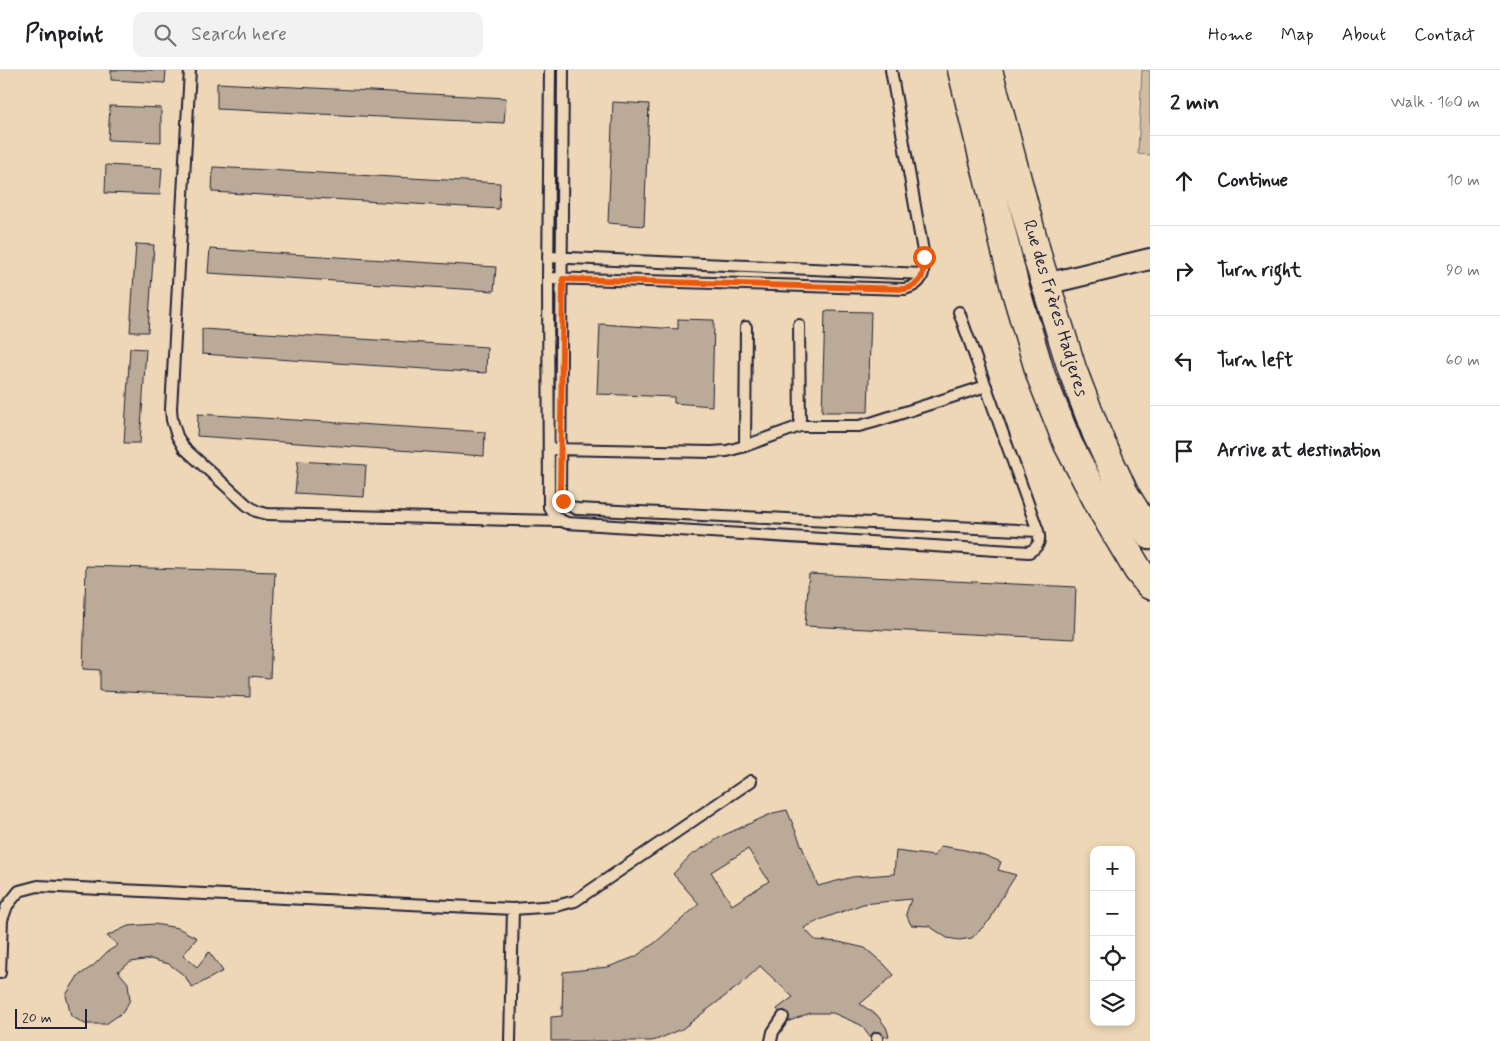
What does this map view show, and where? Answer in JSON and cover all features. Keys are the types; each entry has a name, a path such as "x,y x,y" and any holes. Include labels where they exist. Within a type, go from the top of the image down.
{"main road":[{"path":"962,70 1011,272 1041,376 1068,444 1103,512 1138,570 1150,585"},
{"name":"Rue des Frères Hadjeres","path":"988,70 1045,281 1072,369 1097,434 1124,493 1150,535"},
{"path":"1011,272 1023,262 1045,281 1042,303 1026,307 1020,306"}],"street":[{"path":"1045,281 1150,259"}],"lane":[{"path":"190,70 171,409 177,436 184,448 246,506 256,512 267,514 560,521"},
{"path":"550,70 548,449 550,508 553,515 560,521 567,524 1029,552 1038,545 1040,538 1038,531 959,312"},
{"path":"564,70 560,450 560,494 563,501 576,509 1038,531"},
{"path":"548,278 905,289 914,286 920,282 923,274 924,257 891,70"},
{"path":"548,257 923,274"},
{"path":"799,325 800,426"},
{"path":"745,446 746,327"},
{"path":"548,449 727,451 800,426 859,426 986,386"},
{"path":"0,973 2,920 7,906 19,891 38,886 512,909 556,906 575,901 751,781"},
{"path":"510,1041 512,909"},
{"path":"771,1041 773,1032 783,1017"}],"shaded area":[{"path":"1142,70 1150,70 1150,155 1138,154"}],"building":[{"path":"111,70 166,70 165,83 111,80"},
{"path":"217,83 506,98 504,123 217,109"},
{"path":"613,102 649,104 644,226 608,223"},
{"path":"110,106 161,108 161,142 108,140"},
{"path":"106,165 162,168 160,195 105,193"},
{"path":"213,167 500,183 499,209 212,192"},
{"path":"136,244 154,245 148,332 130,332"},
{"path":"210,249 496,267 494,291 208,273"},
{"path":"825,311 871,312 868,412 822,412"},
{"path":"678,319 714,320 712,406 674,403 674,397 597,394 600,324 678,329"},
{"path":"202,329 487,347 486,373 202,354"},
{"path":"130,348 146,349 140,443 124,443"},
{"path":"198,414 485,432 484,456 197,436"},
{"path":"298,461 366,465 364,497 295,493"},
{"path":"86,566 275,572 270,678 250,676 250,697 100,691 100,670 83,669"},
{"path":"809,574 1076,587 1074,639 805,626"},
{"path":"787,810 818,886 852,877 894,874 896,851 934,856 941,846 984,855 1001,862 998,870 1016,875 990,920 972,938 959,940 947,938 929,926 911,925 906,914 911,899 863,904 822,919 804,928 815,940 839,942 865,948 894,975 860,1004 877,1015 886,1027 889,1036 872,1040 861,1025 833,1013 810,1013 787,1022 777,1009 793,997 760,966 741,984 682,1029 656,1040 551,1041 551,1017 562,1016 563,972 608,967 635,957 656,942 699,904 673,874 690,856 722,836 773,813","holes":["748,849 769,881 732,905 711,872"]},
{"path":"154,924 178,928 197,938 183,955 197,967 209,952 223,971 192,988 185,976 169,964 150,959 131,962 118,971 128,983 130,1000 123,1012 106,1024 85,1024 71,1016 66,995 78,976 118,945 107,936 128,926"}],"route":[{"path":"563,501 560,494 563,279 905,289 920,282 923,274 924,257"}]}
